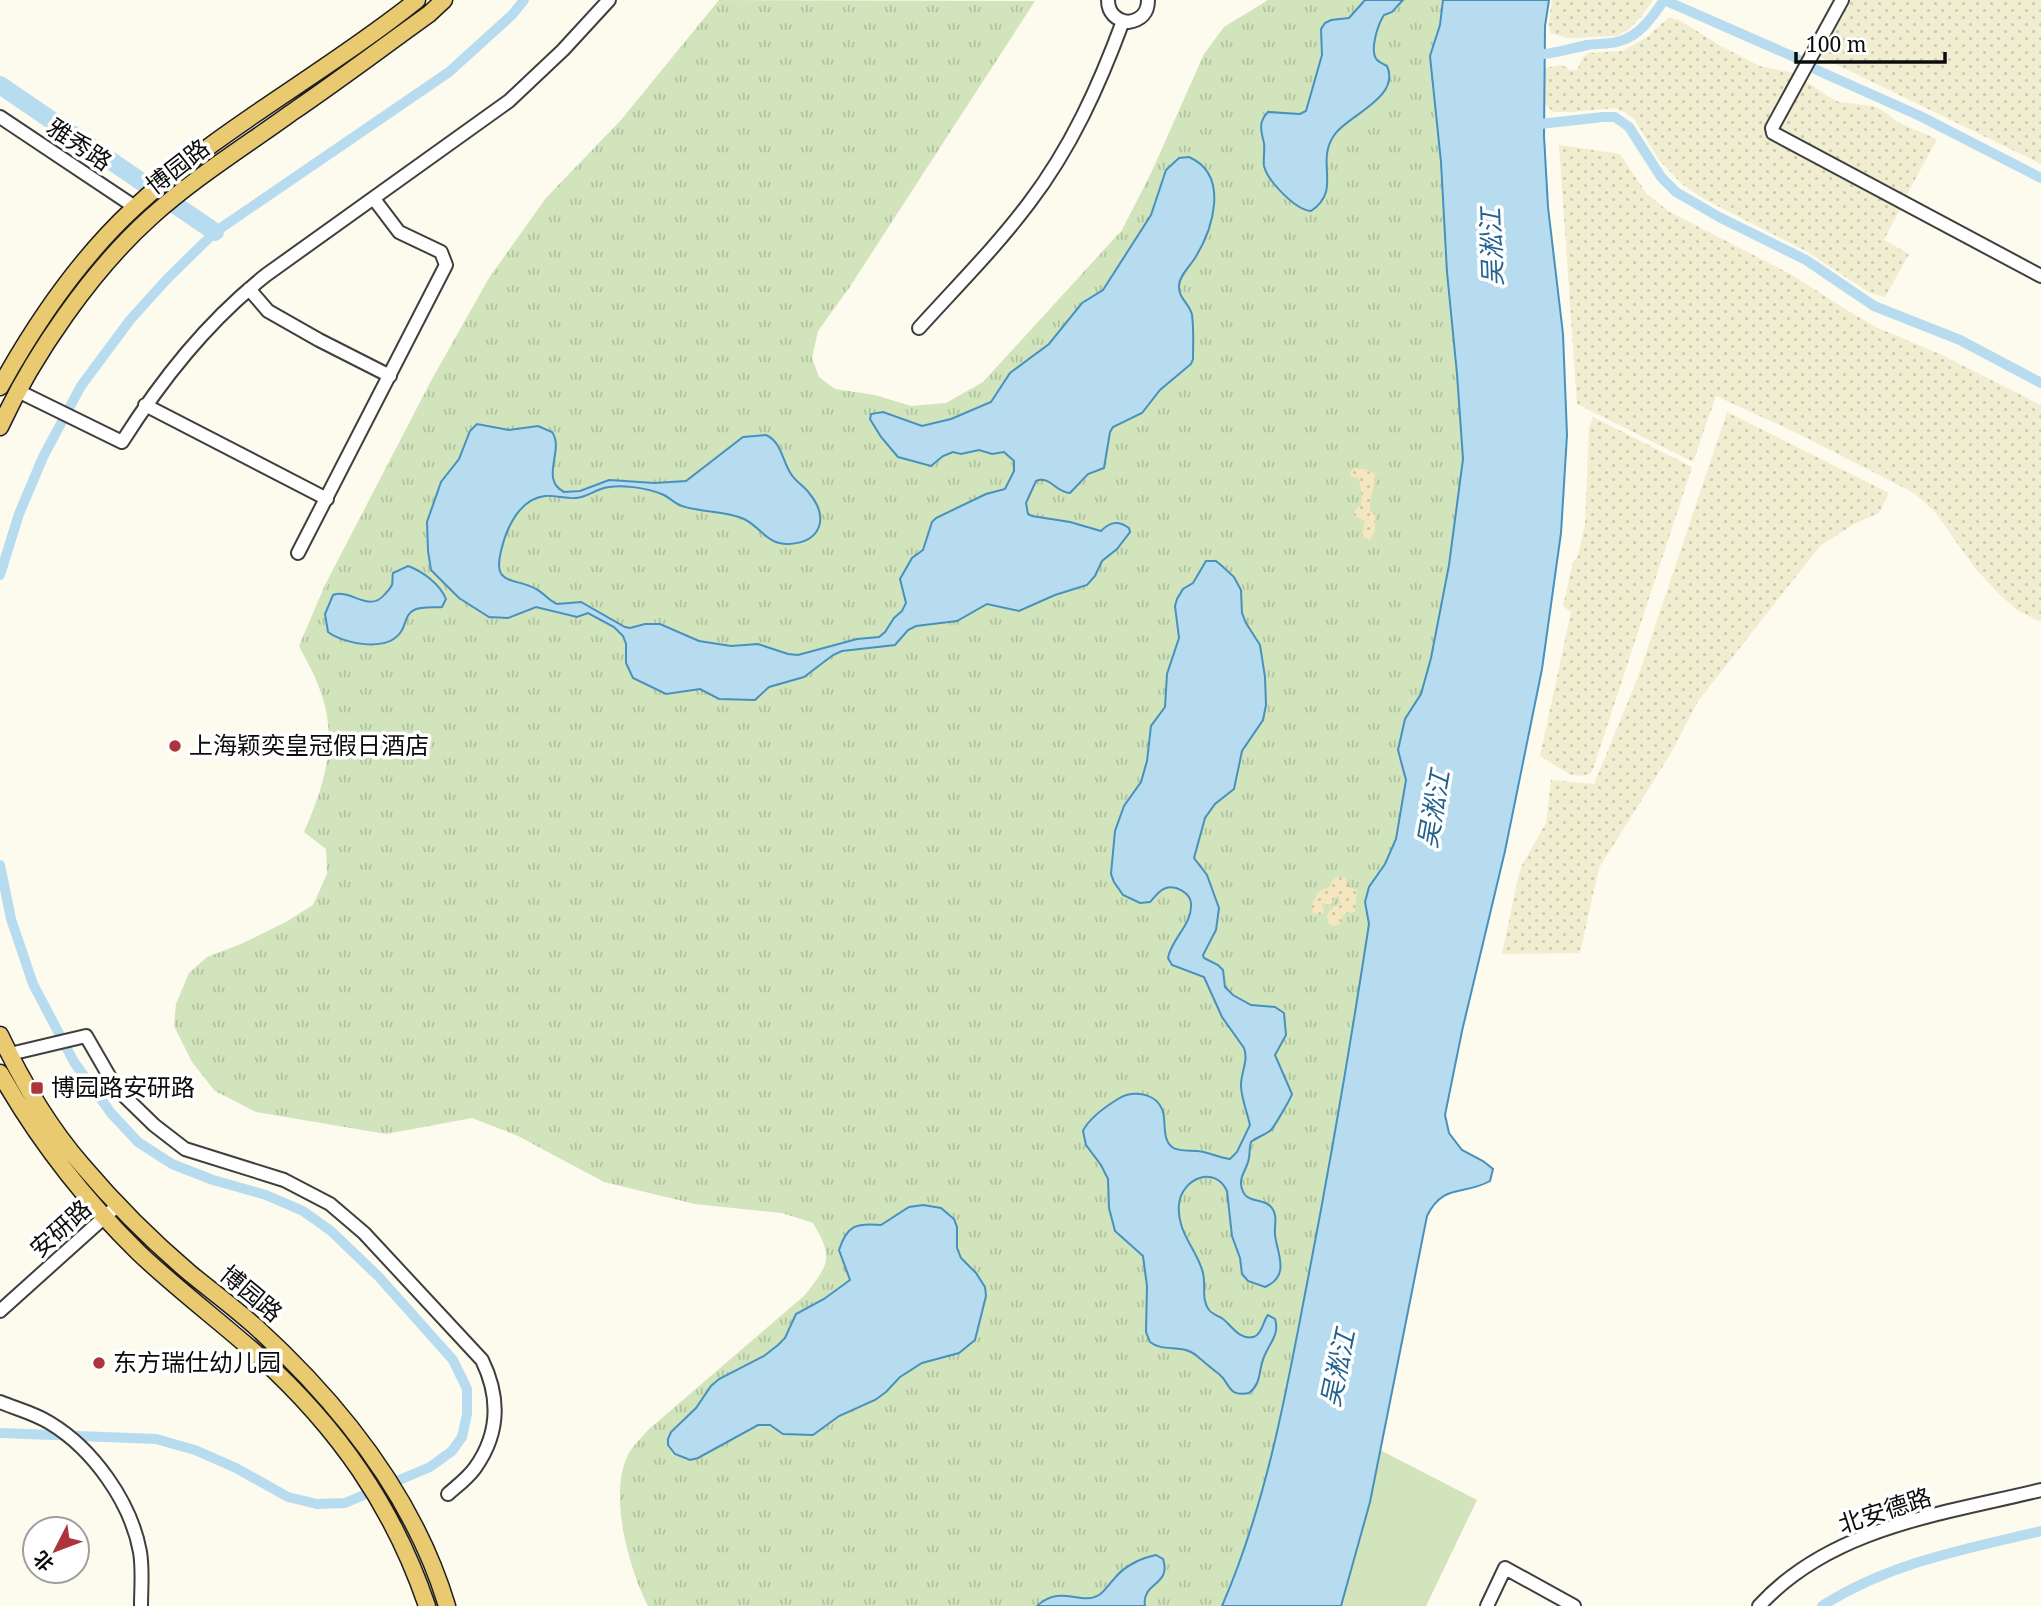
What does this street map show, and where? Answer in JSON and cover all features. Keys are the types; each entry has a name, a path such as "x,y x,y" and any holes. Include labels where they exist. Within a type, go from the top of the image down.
{"main road":[{"name":"博园路","path":"0,387 19,352 59,294 88,257 135,207 181,168 418,0"},
{"name":"博园路","path":"0,427 37,359 81,297 126,241 197,178 429,14 444,0"},
{"name":"博园路","path":"0,1035 30,1093 80,1164 155,1242 254,1325 312,1380 378,1462 430,1559 446,1606"},
{"name":"博园路","path":"0,1073 46,1146 105,1218 148,1261 260,1357 306,1402 363,1472 407,1553 427,1606"}],"street":[{"path":"18,390 122,442 172,369 209,327 249,289 509,101 556,57 609,0"},
{"path":"1108,0 1110,12 1123,22 1133,22 1142,16 1148,0"},
{"path":"1842,0 1772,128 1773,133 2041,276"},
{"path":"919,328 1015,222 1043,184 1088,106 1107,67 1123,22"},
{"name":"雅秀路","path":"0,117 135,207"},
{"path":"298,553 446,265 441,252 394,228 374,199"},
{"path":"249,289 268,312 390,376"},
{"path":"145,405 327,499"},
{"path":"10,1054 86,1036 116,1088 154,1125 186,1149 284,1180 330,1204 364,1233 482,1360 491,1378 496,1413 489,1445 474,1470 448,1494"},
{"name":"安研路","path":"0,1311 118,1205"},
{"path":"0,1402 31,1413 62,1430 86,1452 118,1494 134,1527 140,1552 141,1606"},
{"name":"北安德路","path":"1759,1606 1809,1565 1859,1537 1885,1528 2041,1490"},
{"path":"1486,1606 1505,1569 1574,1606"}],"shaded area":[{"path":"1552,0 1653,0 1628,30 1616,36 1568,38 1550,33"},
{"path":"1849,0 2041,0 2041,164 1819,56"},
{"path":"1672,18 1759,66 1799,74 1767,134 1902,205 1884,240 1909,254 1885,297 1870,293 1806,251 1704,199 1682,184 1659,160 1635,120 1626,113 1615,108 1554,112 1544,102 1545,68 1562,65 1570,70 1577,70 1588,53 1622,51 1646,38 1667,19"},
{"path":"1803,79 1839,102 1874,106 1897,122 1937,139 1905,198 1777,131"},
{"path":"1559,145 1620,154 1646,193 1668,211 1792,275 1878,328 1942,355 2041,405 2041,622 2017,610 1998,593 1975,568 1935,512 1914,493 1797,433 1716,396 1693,462 1577,404"},
{"path":"1727,412 1889,493 1879,513 1854,524 1820,546 1698,701 1671,753 1599,868 1580,953 1502,954 1522,865 1546,823 1551,780 1594,784 1637,680"},
{"path":"1593,417 1692,467 1593,769 1590,774 1580,776 1569,774 1540,756 1571,612 1563,606 1585,524 1589,428"}],"green space":[{"path":"719,0 1035,1 849,288 818,331 812,358 819,377 835,389 875,395 911,406 946,403 983,382 1122,230 1152,171 1204,54 1224,27 1268,0 1443,0 1440,25 1430,56 1441,162 1463,459 1449,565 1431,658 1421,694 1405,719 1398,750 1406,780 1396,839 1385,864 1369,887 1365,902 1369,924 1354,1017 1281,1413 1262,1492 1222,1606 648,1606 634,1572 623,1531 620,1490 622,1471 628,1455 648,1430 805,1295 824,1268 826,1260 824,1245 813,1223 782,1213 695,1204 604,1182 518,1136 472,1118 386,1134 256,1112 215,1091 192,1062 174,1026 176,1004 189,973 207,957 286,922 313,905 327,874 326,849 304,832 318,798 327,763 329,745 326,709 313,673 299,646 325,585 432,379 489,278 546,198 621,120"},
{"path":"1380,1450 1477,1500 1426,1606 1341,1606 1370,1502"}],"sand":[{"path":"1355,468 1369,470 1375,474 1370,510 1375,515 1375,531 1370,540 1362,536 1365,521 1354,516 1355,510 1361,505 1362,496 1359,479 1350,476"},
{"path":"1337,877 1345,878 1349,887 1357,890 1355,912 1344,914 1341,923 1334,926 1328,923 1327,916 1331,909 1340,904 1339,896 1335,897 1331,905 1322,903 1324,912 1321,915 1313,913 1311,906 1319,891 1329,887"}],"water":[{"path":"1365,0 1403,0 1392,12 1384,15 1375,38 1375,56 1387,66 1387,87 1372,104 1335,134 1327,155 1325,194 1311,211 1298,206 1271,180 1264,166 1262,123 1268,112 1300,114 1306,111 1322,55 1321,29 1331,20 1349,18"},
{"name":"吴淞江","path":"1443,0 1549,0 1545,26 1544,136 1548,207 1563,334 1567,435 1561,533 1542,669 1505,851 1445,1115 1449,1133 1462,1150 1493,1169 1490,1181 1447,1194 1433,1206 1427,1216 1370,1502 1341,1606 1222,1606 1262,1492 1281,1413 1354,1017 1369,924 1365,902 1369,887 1385,864 1396,839 1406,780 1398,750 1405,719 1421,694 1431,658 1449,565 1463,459 1447,272 1441,162 1430,56 1440,25"},
{"path":"1189,157 1202,165 1210,176 1214,189 1212,218 1207,233 1202,246 1179,282 1180,294 1192,315 1191,364 1160,390 1142,413 1113,427 1104,468 1088,474 1070,493 1045,480 1036,481 1026,503 1028,514 1032,516 1070,522 1101,531 1114,523 1129,528 1130,532 1117,549 1102,561 1087,585 1019,611 987,604 957,621 916,626 908,630 895,645 842,651 804,677 769,687 755,700 719,699 700,689 666,694 633,678 626,663 623,636 614,627 588,613 577,617 536,607 508,618 489,617 459,598 431,570 427,522 441,482 459,459 470,431 477,424 509,430 538,426 552,432 556,447 553,480 564,492 580,491 609,480 655,483 686,481 743,437 766,435 779,447 791,474 809,493 819,511 819,527 809,539 781,544 737,516 682,506 650,490 616,486 580,497 545,496 528,503 515,516 506,534 499,562 503,576 536,589 557,604 581,602 625,627 660,624 699,641 731,646 758,644 798,655 857,639 879,637 906,603 900,579 912,558 923,550 932,522 986,494 1005,489 1014,471 1014,461 1004,452 992,454 979,450 961,454 953,452 931,466 898,457 881,437 870,419 871,414 883,412 922,426 951,419 991,402 1010,373 1049,344 1082,303 1103,290 1151,215 1166,170 1179,158"},
{"path":"1206,561 1216,561 1234,577 1241,590 1242,613 1260,645 1266,705 1263,720 1242,751 1234,789 1215,804 1205,818 1194,858 1207,875 1219,908 1216,930 1203,955 1223,970 1225,987 1233,995 1251,1005 1275,1007 1284,1013 1286,1035 1275,1055 1292,1094 1271,1130 1251,1142 1241,1181 1244,1194 1269,1205 1275,1214 1280,1270 1273,1282 1265,1287 1248,1281 1242,1274 1240,1258 1232,1236 1227,1191 1222,1183 1215,1178 1200,1178 1186,1187 1179,1204 1184,1232 1203,1273 1205,1302 1209,1310 1248,1337 1258,1334 1268,1315 1275,1319 1275,1334 1264,1357 1258,1381 1249,1393 1242,1394 1230,1389 1219,1374 1191,1352 1161,1347 1150,1342 1146,1332 1147,1286 1143,1256 1115,1231 1109,1208 1108,1179 1086,1145 1083,1131 1093,1117 1130,1094 1150,1097 1160,1105 1167,1140 1178,1150 1202,1152 1230,1159 1237,1152 1250,1125 1241,1087 1246,1058 1244,1048 1222,1017 1204,977 1172,965 1168,958 1189,918 1190,899 1182,891 1170,887 1161,890 1150,902 1140,903 1123,895 1111,874 1115,831 1124,806 1141,782 1147,761 1151,726 1165,707 1167,674 1179,638 1175,606 1177,599 1183,589 1193,583"},
{"path":"408,566 425,575 440,588 446,599 442,607 414,610 409,614 400,633 385,643 354,643 328,632 325,614 333,595 346,595 373,602 392,585 393,573"},
{"path":"923,1205 941,1208 954,1219 957,1227 957,1248 961,1258 985,1287 986,1296 975,1340 959,1353 922,1363 900,1377 875,1400 839,1416 813,1435 783,1434 770,1425 758,1425 698,1458 690,1460 675,1454 668,1445 671,1432 696,1408 711,1386 719,1379 764,1356 785,1338 796,1314 824,1299 850,1280 839,1250 845,1235 859,1225 881,1225 909,1207"},
{"path":"1156,1555 1163,1559 1165,1568 1160,1579 1147,1592 1145,1606 1037,1606 1054,1597 1092,1598 1099,1595 1128,1566"}],"waterway":[{"path":"0,575 19,514 43,457 81,386 130,320 167,279 215,232 449,72 512,15 524,0"},
{"path":"1664,0 1920,116 2041,178"},
{"path":"1532,55 1591,44 1612,43 1627,38 1645,25 1664,0"},
{"path":"0,85 215,232"},
{"path":"1531,125 1615,117 1629,127 1661,177 1676,192 1719,217 1806,260 1874,306 1960,340 2041,383"},
{"path":"0,865 11,919 33,984 74,1062 111,1113 138,1142 172,1164 213,1180 266,1195 303,1211 331,1231 379,1277 453,1360 467,1389 467,1414 462,1437 452,1451 430,1467 345,1503 317,1504 288,1497 236,1468 195,1450 156,1439 0,1433"},
{"path":"1822,1606 1848,1591 1901,1568 1956,1551 2041,1531"}],"place":[{"name":"上海颖奕皇冠假日酒店","path":"175,746"},
{"name":"博园路安研路","path":"37,1088"},
{"name":"东方瑞仕幼儿园","path":"99,1363"}]}
